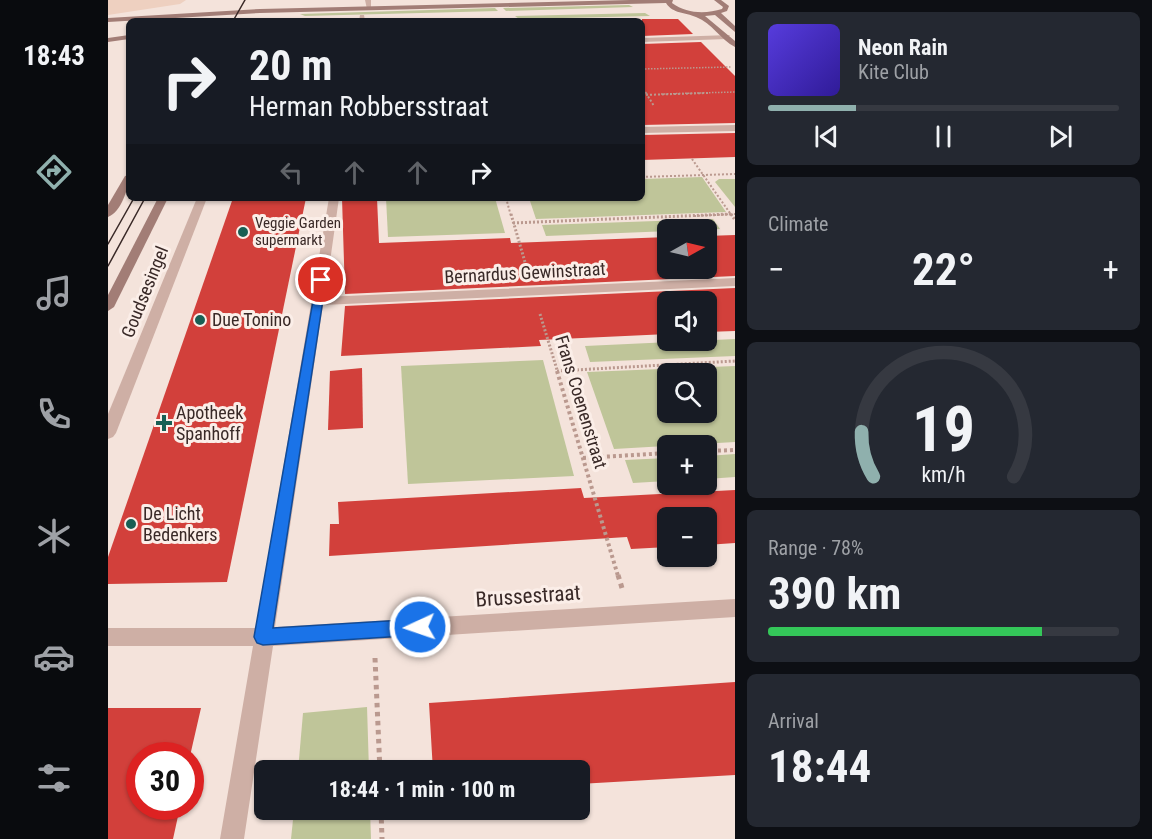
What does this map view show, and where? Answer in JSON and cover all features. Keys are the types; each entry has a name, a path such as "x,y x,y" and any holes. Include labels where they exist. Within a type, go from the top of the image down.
{"street":[{"path":"258,18 265,0"},
{"path":"137,18 369,4 669,0 676,9"},
{"path":"718,0 735,0"},
{"path":"718,0 727,8"},
{"path":"209,18 213,1"},
{"path":"393,18 676,9 695,13 717,13 727,8 735,8"},
{"path":"695,13 735,45"},
{"path":"717,13 735,30"},
{"path":"108,20 126,19"},
{"path":"108,40 126,37"},
{"path":"645,40 727,37"},
{"path":"645,130 735,128"},
{"path":"108,214 126,183"},
{"name":"Goudsesingel","path":"108,307 161,201"},
{"name":"Goudsesingel","path":"108,434 201,201"},
{"path":"232,839 334,201"},
{"name":"Bernardus Gewinstraat","path":"317,301 735,282"},
{"name":"Brussestraat","path":"108,637 263,637 735,608"}],"path":[{"path":"645,69 735,67"},
{"path":"645,91 654,106"},
{"path":"647,94 735,92"},
{"path":"692,159 733,214 735,220"},
{"path":"645,177 735,174"},
{"name":"Frans Coenenstraat","path":"507,201 630,614"},
{"path":"513,223 733,214"},
{"path":"557,371 735,361"},
{"path":"717,451 735,450"},
{"path":"583,458 657,454"},
{"path":"374,630 380,760"},
{"path":"381,820 382,839"}],"green space":[{"path":"629,5 633,7 506,11 503,8"},
{"path":"495,8 498,11 305,16 300,14"},
{"path":"645,13 650,16 518,18 515,16"},
{"path":"702,177 726,212 536,219 530,201 645,201 645,179"},
{"path":"719,179 735,179 735,207 715,182"},
{"path":"386,201 496,201 505,233 388,237"},
{"path":"657,221 657,232 546,236 542,225"},
{"path":"735,339 735,356 590,362 585,346 657,343 657,351 717,351 717,340"},
{"path":"543,360 574,476 408,484 401,366"},
{"path":"735,366 735,442 717,443 717,435 657,435 657,447 614,449 587,372 657,369 657,423 717,423 717,367"},
{"path":"735,454 735,477 717,478 717,455"},
{"path":"657,458 657,482 633,483 625,460"},
{"path":"367,707 369,760 299,760 303,713"},
{"path":"293,820 370,820 371,839 291,839"}],"shaded area":[{"path":"108,0 186,0 180,4 108,15"}],"building":[{"path":"645,19 678,19 693,34 645,36"},
{"path":"701,42 735,76 735,123 645,125 645,44"},
{"path":"735,133 735,157 645,160 645,135"},
{"path":"232,201 305,201 227,582 108,584 108,557"},
{"path":"342,201 377,201 379,243 510,238 511,243 657,237 657,279 670,279 345,294"},
{"path":"735,235 735,276 717,277 717,236"},
{"path":"735,288 735,331 717,332 717,291 670,291"},
{"path":"657,292 657,335 539,340 541,346 341,356 345,306"},
{"path":"362,368 363,428 328,430 330,371"},
{"path":"581,488 584,498 657,494 717,495 717,491 735,490 735,543 717,544 717,507 657,507 657,548 631,549 627,537 329,556 330,524 339,524 338,502"},
{"path":"735,682 735,775 590,783 590,760 432,760 429,703"},
{"path":"108,708 201,708 193,742 126,742 126,820 177,820 173,839 108,839"}],"tram line":[{"path":"235,18 245,0"},
{"path":"108,244 132,201"},
{"path":"108,266 143,201"}],"place":[{"name":"Veggie Garden supermarkt","path":"243,232"},
{"name":"Due Tonino","path":"200,320"},
{"name":"Apotheek Spanhoff","path":"164,423"},
{"name":"De Licht Bedenkers","path":"131,524"}],"route":[{"path":"321,280 263,637 420,627"}]}
